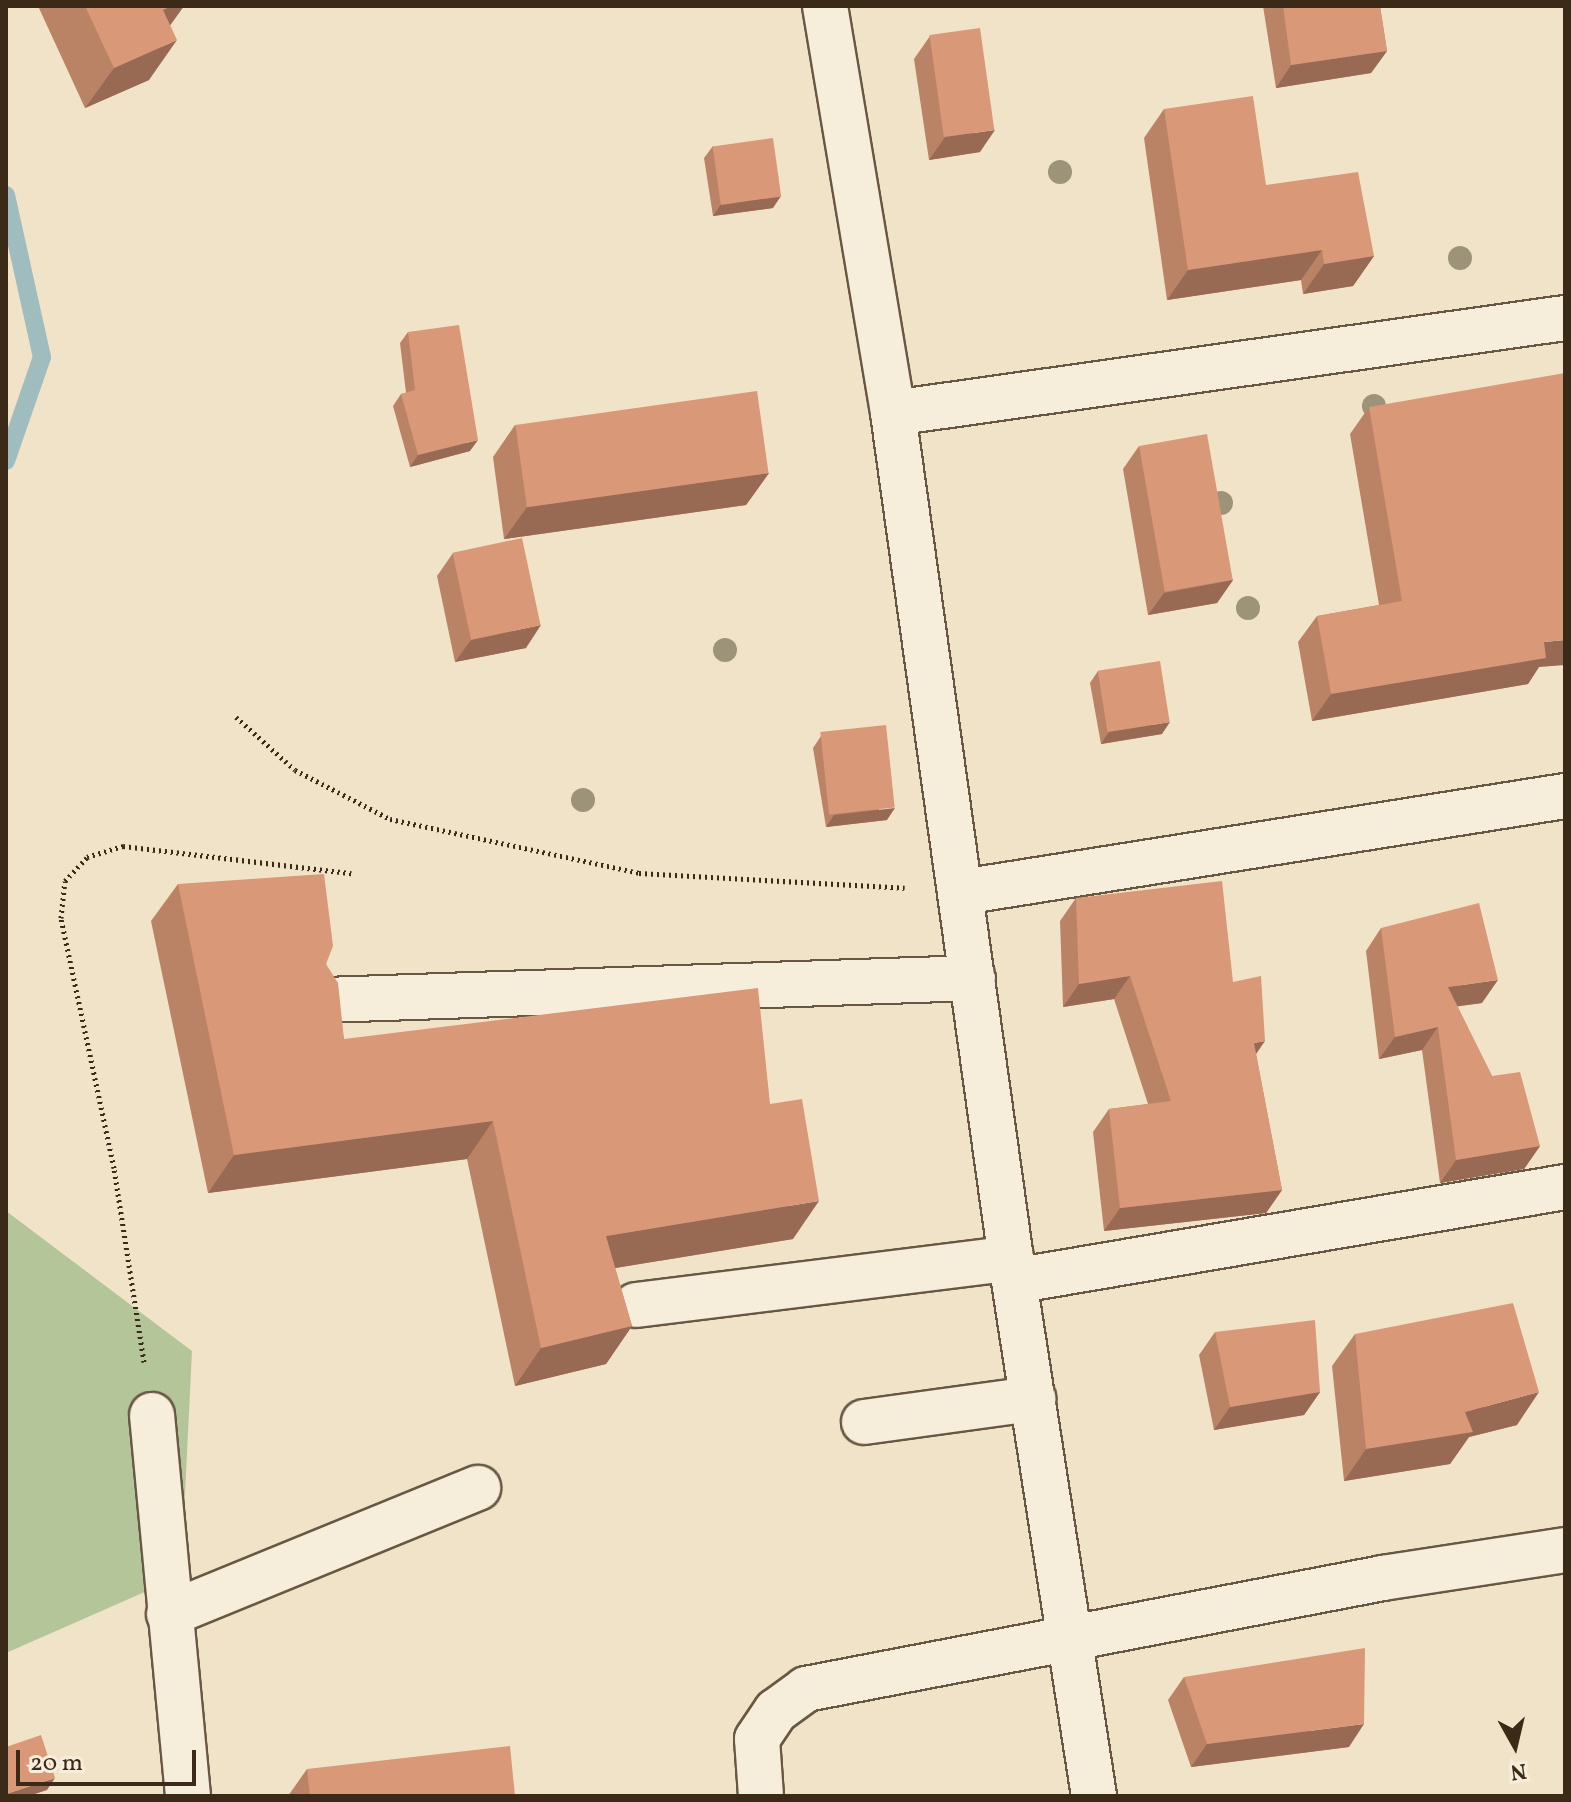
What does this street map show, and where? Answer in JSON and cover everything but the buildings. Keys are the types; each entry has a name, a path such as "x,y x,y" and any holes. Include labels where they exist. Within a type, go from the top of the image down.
{"street":[{"path":"825,6 893,413 1013,1270 1094,1796"},
{"path":"893,413 1565,318"},
{"path":"962,892 1565,796"},
{"path":"325,1000 973,978"},
{"path":"636,1305 1013,1270 1565,1187"},
{"path":"864,1422 1033,1399"},
{"path":"152,1415 188,1796"},
{"path":"169,1614 478,1488"},
{"path":"761,1796 757,1739 776,1711 806,1689 1383,1578 1565,1550"}],"path":[{"path":"236,717 295,770 390,819 639,873 962,892"},
{"path":"152,1415 114,1168 61,918 65,881 87,857 123,846 351,873"}],"green space":[{"path":"6,1211 192,1351 181,1576 6,1653"}],"waterway":[{"path":"6,195 42,357 6,461"}]}
